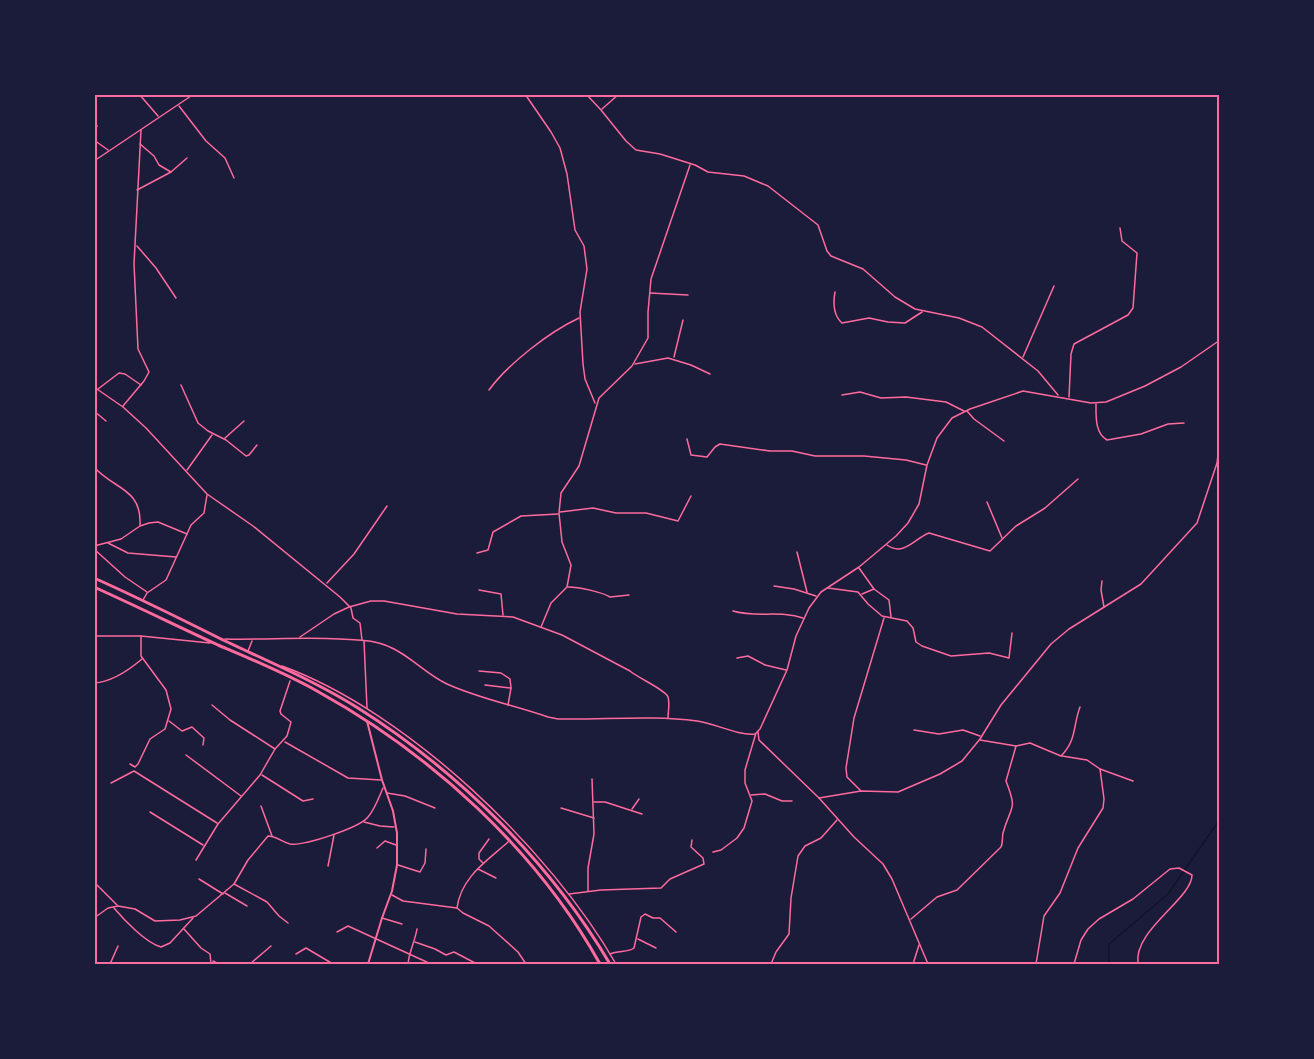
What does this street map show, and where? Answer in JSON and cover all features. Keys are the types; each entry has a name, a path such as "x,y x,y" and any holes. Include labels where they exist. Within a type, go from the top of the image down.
{"highway":[{"path":"94,578 275,663 367,712 443,771 513,837 574,909 610,964"},
{"path":"94,587 299,681 366,720 423,761 509,841 539,875 600,964"},
{"path":"136,606 142,599"},
{"path":"157,616 161,609"}],"street":[{"path":"139,94 159,118"},
{"path":"94,161 194,94"},
{"path":"525,94 551,132 563,157 574,227 582,241 587,269 580,318 585,379 596,405"},
{"path":"586,94 636,150 659,153 708,172 744,176 768,186 818,225 831,256 863,269 898,300 922,311 960,318 977,324 1043,375 1059,396"},
{"path":"601,110 619,94"},
{"path":"178,105 206,141 225,158 234,178"},
{"path":"94,133 97,126 95,123"},
{"path":"123,407 149,372 138,349 134,264 136,190 141,130"},
{"path":"94,140 109,151"},
{"path":"140,144 154,156 159,165 172,172"},
{"path":"136,190 172,172 186,158"},
{"path":"542,627 551,603 567,587 571,562 563,545 559,513 561,493 579,466 596,405 602,394 634,364 648,336 650,293 655,267 690,164"},
{"path":"1069,398 1071,354 1074,344 1128,315 1133,309 1137,253 1122,241 1120,228"},
{"path":"136,246 176,298"},
{"path":"1022,358 1054,286"},
{"path":"835,292 833,304 837,318 842,323 869,318 905,323 922,311"},
{"path":"650,293 688,295"},
{"path":"489,390 501,374 534,347 558,329 580,318"},
{"path":"674,359 683,320"},
{"path":"712,852 721,850 741,834 752,804 745,770 757,732 787,670 804,618 817,597 826,588 859,567 902,531 916,511 927,465 937,438 952,418 1020,392 1059,396 1096,404 1124,395 1170,373 1220,340"},
{"path":"634,364 663,358 674,359 710,374"},
{"path":"141,385 125,374 119,373 96,388 123,407 146,428 207,494 253,526 326,584 352,610 353,618 360,624 363,640 367,712 431,755 471,789 528,846 568,894 616,964"},
{"path":"181,385 198,423 247,456 257,445"},
{"path":"842,395 860,392 884,398 906,397 946,402 966,411 1004,441"},
{"path":"1096,404 1099,432 1103,439 1107,440 1141,434 1168,424 1184,423"},
{"path":"94,411 106,421"},
{"path":"223,439 244,421"},
{"path":"186,471 213,434"},
{"path":"819,798 861,791 898,792 917,785 962,761 980,740 1001,705 1051,644 1069,629 1141,584 1197,523 1217,463 1220,438"},
{"path":"687,439 691,455 704,458 720,444 770,451 792,451 815,456 864,456 906,460 927,465"},
{"path":"94,467 104,477 120,485 135,499 140,513 140,526"},
{"path":"887,544 892,548 905,548 929,533 990,551 1021,522 1045,508 1078,479"},
{"path":"142,599 165,581 191,525 204,513 207,494"},
{"path":"477,553 488,549 494,530 521,516 592,508 616,513 646,513 678,521 691,496"},
{"path":"987,502 1003,539"},
{"path":"326,584 354,554 387,506"},
{"path":"147,593 125,577 94,547 121,539 140,526 158,522 187,534"},
{"path":"108,543 128,553 176,557"},
{"path":"797,552 807,592"},
{"path":"859,567 874,589 889,600 891,618"},
{"path":"1102,581 1104,608"},
{"path":"774,586 807,592 817,597"},
{"path":"567,587 581,587 594,592 604,592 610,597 629,595"},
{"path":"826,588 851,590 861,595 884,617 907,621 913,628 916,642 951,656 989,653 1009,658 1012,633"},
{"path":"861,595 874,589"},
{"path":"479,590 501,594 503,616"},
{"path":"299,638 334,614 371,601 384,601 458,614 503,616 542,627 628,670 665,692 668,697 668,719"},
{"path":"733,611 754,615 788,614 804,618"},
{"path":"861,791 847,777 846,768 854,718 884,617"},
{"path":"94,636 141,636 216,644"},
{"path":"130,764 135,767 150,739 163,732 171,709 169,695 142,658 141,636"},
{"path":"222,639 363,640 385,645 397,651 446,684 469,694 558,719 668,719 696,721 746,733 757,732"},
{"path":"248,651 252,640"},
{"path":"737,658 748,656 765,665 787,670"},
{"path":"94,683 104,682 126,672 142,658"},
{"path":"479,671 504,674 511,681 508,706"},
{"path":"196,860 218,824 261,774 276,749 284,741 291,722 280,711 290,681"},
{"path":"485,685 511,688"},
{"path":"212,705 230,720 276,749"},
{"path":"1061,756 1072,741 1080,707"},
{"path":"168,720 182,731 192,727 204,738 203,745"},
{"path":"366,720 381,780 397,827 397,865 391,894 381,918 368,964"},
{"path":"914,730 939,734 963,730 981,736"},
{"path":"757,732 759,740 883,864 928,964"},
{"path":"980,740 1016,746 1030,743 1061,756 1087,760 1100,769 1132,780"},
{"path":"284,741 348,778 381,780"},
{"path":"910,921 937,897 957,890 1001,848 1013,800 1005,781 1016,746"},
{"path":"186,755 242,797"},
{"path":"1036,964 1044,916 1060,894 1078,848 1103,807 1100,769"},
{"path":"111,783 134,771 218,824"},
{"path":"261,774 303,801 313,799"},
{"path":"588,891 588,868 594,834 592,779"},
{"path":"113,907 130,926 158,947 165,947 193,917 234,884 268,836 293,844 334,835 363,822 384,788"},
{"path":"386,793 405,796 435,808"},
{"path":"750,795 765,794 782,801 792,801"},
{"path":"631,810 639,799"},
{"path":"593,802 605,802 642,814"},
{"path":"261,806 272,836"},
{"path":"561,808 594,818"},
{"path":"150,812 204,845"},
{"path":"771,964 776,952 789,934 791,898 798,856 805,846 821,838 837,820"},
{"path":"363,822 397,827"},
{"path":"328,866 334,835"},
{"path":"483,864 478,853 489,839"},
{"path":"568,894 661,888 669,879 704,864 703,858 691,847 692,840"},
{"path":"377,848 385,841 397,845"},
{"path":"458,908 465,883 477,869 509,841"},
{"path":"397,865 420,872 424,866 426,849"},
{"path":"477,869 496,878"},
{"path":"1074,964 1077,948 1088,929 1110,912 1133,899 1170,869 1185,870 1193,877 1190,885 1151,928 1137,958 1138,964"},
{"path":"199,879 247,906"},
{"path":"94,882 118,906"},
{"path":"234,884 267,902 288,923"},
{"path":"391,894 403,901 458,908 463,913 489,926 518,952 526,964"},
{"path":"94,918 118,906 135,909 155,921 193,917"},
{"path":"609,954 621,950 633,950 641,917 645,914 653,918 658,917 676,932"},
{"path":"381,918 402,924"},
{"path":"337,932 348,926 431,964"},
{"path":"184,928 201,948 210,954 212,963 219,964"},
{"path":"408,964 417,928"},
{"path":"637,938 656,948"},
{"path":"415,942 446,955 455,952 477,964"},
{"path":"913,964 919,944"},
{"path":"110,964 118,946"},
{"path":"250,964 271,946"},
{"path":"296,954 306,948 333,964"}],"waterway":[{"path":"1109,964 1109,944 1168,894 1220,819"}]}
